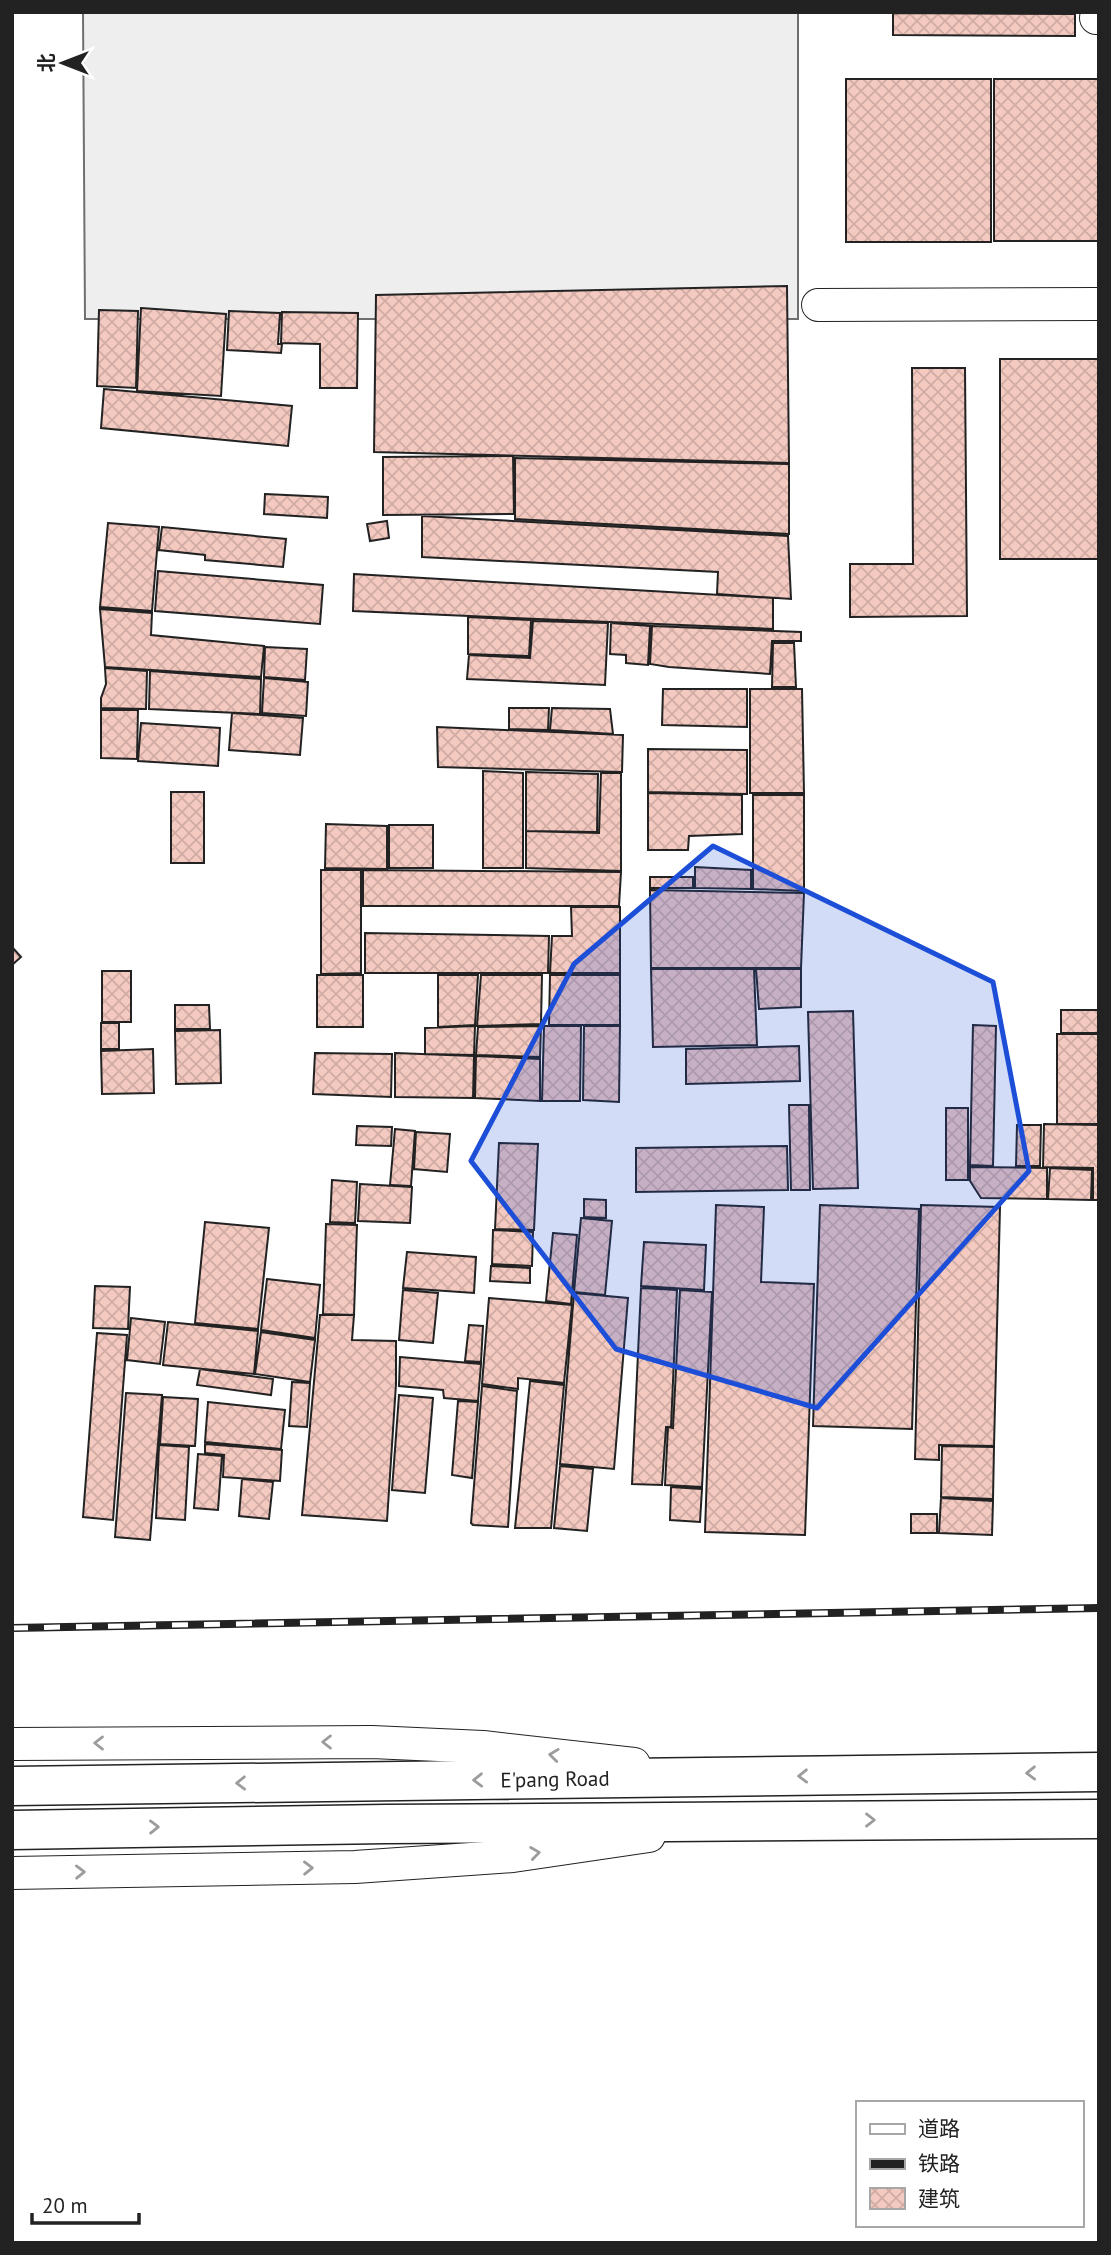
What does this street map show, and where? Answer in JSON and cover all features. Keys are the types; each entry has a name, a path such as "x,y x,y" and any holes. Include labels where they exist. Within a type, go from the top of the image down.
{"main road":[{"name":"E'pang Road","path":"12,1786 1099,1772"},
{"name":"E'pang Road","path":"12,1829 1099,1818"}],"street":[{"path":"818,305 1099,304"},
{"path":"12,1744 372,1742 470,1746 743,1777"},
{"path":"12,1873 369,1866 513,1856 746,1821"}],"highlighted area":[{"path":"713,846 993,982 1029,1171 817,1408 616,1349 471,1161 574,964"}],"shaded area":[{"path":"83,12 798,12 798,319 85,319"}],"building":[{"path":"893,13 1075,14 1075,36 893,35"},
{"path":"846,79 991,79 991,242 846,242"},
{"path":"994,79 1099,79 1099,241 994,241"},
{"path":"787,286 789,463 374,452 376,295"},
{"path":"141,308 226,314 221,396 137,391"},
{"path":"99,310 138,311 136,388 97,386"},
{"path":"229,311 280,313 278,344 282,344 281,353 227,350"},
{"path":"282,312 358,313 357,388 320,388 320,344 281,343"},
{"path":"1000,359 1099,359 1099,559 1000,559"},
{"path":"912,368 965,368 967,616 850,617 850,564 913,564"},
{"path":"104,389 292,406 288,446 101,428"},
{"path":"513,456 514,514 383,515 383,457"},
{"path":"515,458 789,464 789,534 515,519"},
{"path":"265,494 328,497 327,518 264,514"},
{"path":"422,516 788,536 791,599 717,594 718,572 422,557"},
{"path":"387,521 389,538 370,541 367,524"},
{"path":"108,523 159,527 152,611 100,607"},
{"path":"162,527 286,539 283,567 205,560 205,555 159,550"},
{"path":"158,571 323,585 320,624 155,611"},
{"path":"354,574 773,598 773,629 353,611"},
{"path":"100,609 152,613 151,635 264,646 261,677 105,667"},
{"path":"468,617 531,620 529,656 468,654"},
{"path":"533,621 608,623 605,685 467,679 469,655 530,658"},
{"path":"611,623 650,626 648,665 626,663 626,655 610,654"},
{"path":"652,626 801,632 801,641 772,641 770,674 669,667 650,664"},
{"path":"773,643 794,643 796,687 772,687"},
{"path":"265,647 307,649 305,680 264,677"},
{"path":"105,668 147,671 146,709 101,708 106,684"},
{"path":"150,671 261,679 260,714 149,709"},
{"path":"264,678 308,682 306,716 262,713"},
{"path":"663,689 747,689 747,727 662,725"},
{"path":"750,689 802,689 804,793 750,793"},
{"path":"509,708 549,708 548,730 509,729"},
{"path":"552,708 610,709 613,734 550,730"},
{"path":"101,710 138,710 137,759 101,758"},
{"path":"232,713 303,718 300,755 229,750"},
{"path":"141,723 220,728 218,766 138,761"},
{"path":"437,727 623,735 622,772 438,767"},
{"path":"648,749 747,750 747,794 648,792"},
{"path":"483,771 523,773 523,868 483,868"},
{"path":"526,772 598,774 597,832 526,831"},
{"path":"601,773 621,773 621,871 526,868 526,831 599,833"},
{"path":"171,792 204,792 204,863 171,863"},
{"path":"648,793 742,795 742,834 689,836 688,850 648,850"},
{"path":"753,795 804,795 804,891 753,889"},
{"path":"326,824 387,826 387,869 325,868"},
{"path":"389,825 433,825 433,868 389,868"},
{"path":"695,867 751,870 751,889 695,888"},
{"path":"321,870 361,870 361,973 321,974"},
{"path":"363,870 621,872 619,906 363,906"},
{"path":"650,877 693,877 693,888 650,888"},
{"path":"650,890 804,893 801,968 651,968"},
{"path":"571,907 620,907 620,973 550,973 552,936 572,936"},
{"path":"365,933 549,936 548,973 365,973"},
{"path":"12,947 21,957 12,965"},
{"path":"651,969 754,969 757,1045 653,1047"},
{"path":"756,969 801,969 801,1007 759,1009"},
{"path":"102,971 131,971 131,1022 102,1022"},
{"path":"317,975 363,975 363,1027 317,1027"},
{"path":"438,975 478,975 475,1025 438,1027"},
{"path":"481,975 542,975 541,1024 477,1026"},
{"path":"550,975 620,975 620,1025 549,1025"},
{"path":"175,1005 209,1005 210,1029 175,1029"},
{"path":"1061,1010 1099,1010 1099,1033 1061,1033"},
{"path":"853,1011 858,1188 813,1189 808,1012"},
{"path":"101,1023 119,1023 119,1049 101,1049"},
{"path":"973,1025 996,1026 993,1166 970,1165"},
{"path":"475,1026 474,1055 425,1054 425,1028"},
{"path":"541,1026 540,1057 476,1055 478,1027"},
{"path":"544,1026 581,1026 580,1101 542,1101"},
{"path":"584,1026 620,1026 619,1102 583,1100"},
{"path":"220,1030 221,1083 176,1084 175,1031"},
{"path":"1057,1034 1099,1034 1099,1124 1057,1124"},
{"path":"799,1046 800,1081 686,1084 686,1049"},
{"path":"153,1049 154,1093 102,1094 101,1051"},
{"path":"315,1053 392,1054 391,1097 313,1094"},
{"path":"395,1053 474,1056 473,1098 395,1097"},
{"path":"476,1056 540,1059 540,1101 475,1098"},
{"path":"789,1105 809,1105 810,1190 791,1190"},
{"path":"946,1108 968,1108 968,1180 946,1180"},
{"path":"1044,1124 1099,1125 1099,1200 1093,1200 1093,1168 1043,1167"},
{"path":"1017,1125 1041,1125 1040,1166 1016,1166"},
{"path":"357,1126 392,1127 391,1146 356,1145"},
{"path":"395,1129 415,1131 411,1186 390,1185"},
{"path":"416,1132 450,1134 447,1172 414,1169"},
{"path":"499,1143 538,1144 534,1230 495,1229"},
{"path":"787,1146 788,1190 636,1192 636,1148"},
{"path":"970,1167 1047,1168 1047,1199 981,1198 970,1181"},
{"path":"1050,1168 1092,1170 1091,1200 1048,1199"},
{"path":"332,1180 357,1182 355,1223 330,1222"},
{"path":"360,1184 412,1187 410,1223 358,1221"},
{"path":"584,1199 606,1200 606,1218 584,1217"},
{"path":"716,1205 764,1207 761,1282 814,1284 805,1535 705,1532"},
{"path":"820,1205 919,1209 912,1429 813,1426"},
{"path":"921,1205 1000,1207 994,1446 939,1445 939,1460 915,1459"},
{"path":"581,1218 612,1221 605,1295 574,1292"},
{"path":"205,1222 269,1228 258,1329 195,1323"},
{"path":"326,1224 357,1225 354,1315 323,1314"},
{"path":"493,1230 533,1232 532,1266 492,1264"},
{"path":"553,1233 577,1235 571,1304 546,1301"},
{"path":"644,1242 706,1245 704,1290 641,1286"},
{"path":"407,1252 476,1257 474,1293 403,1288"},
{"path":"491,1266 530,1268 530,1283 490,1281"},
{"path":"267,1279 320,1285 315,1338 261,1330"},
{"path":"95,1286 130,1287 128,1329 93,1328"},
{"path":"641,1288 677,1290 671,1427 666,1427 662,1485 632,1484"},
{"path":"403,1290 438,1293 433,1343 399,1340"},
{"path":"680,1290 712,1292 702,1487 665,1485 668,1427 673,1428"},
{"path":"574,1293 628,1298 614,1469 560,1464"},
{"path":"489,1298 572,1305 564,1383 518,1378 518,1389 482,1384"},
{"path":"320,1315 354,1315 352,1340 396,1341 396,1384 387,1521 302,1515"},
{"path":"131,1318 165,1322 160,1364 127,1360"},
{"path":"168,1322 258,1331 254,1374 163,1365"},
{"path":"469,1325 483,1326 481,1362 465,1361"},
{"path":"261,1332 315,1340 310,1382 255,1374"},
{"path":"97,1333 127,1335 113,1520 83,1517"},
{"path":"400,1357 481,1364 478,1401 444,1398 443,1390 399,1386"},
{"path":"200,1369 273,1379 271,1395 197,1385"},
{"path":"530,1381 564,1385 551,1528 515,1528"},
{"path":"292,1382 310,1383 307,1427 289,1426"},
{"path":"482,1386 517,1391 508,1527 471,1523"},
{"path":"126,1393 162,1395 150,1540 115,1537"},
{"path":"399,1395 433,1398 425,1493 392,1490"},
{"path":"163,1397 198,1399 195,1446 160,1444"},
{"path":"458,1401 478,1402 472,1478 452,1475"},
{"path":"208,1402 285,1410 281,1449 205,1442"},
{"path":"205,1444 282,1450 280,1481 223,1477 224,1455 205,1453"},
{"path":"159,1445 189,1447 185,1520 156,1518"},
{"path":"942,1446 994,1447 993,1499 941,1497"},
{"path":"198,1454 222,1456 218,1510 194,1508"},
{"path":"560,1466 593,1469 587,1531 554,1528"},
{"path":"242,1479 273,1482 269,1519 239,1516"},
{"path":"671,1487 702,1489 700,1522 670,1520"},
{"path":"941,1498 993,1501 992,1535 939,1533"},
{"path":"911,1514 937,1514 937,1533 911,1533"}],"railway":[{"path":"12,1628 1099,1608"}]}
